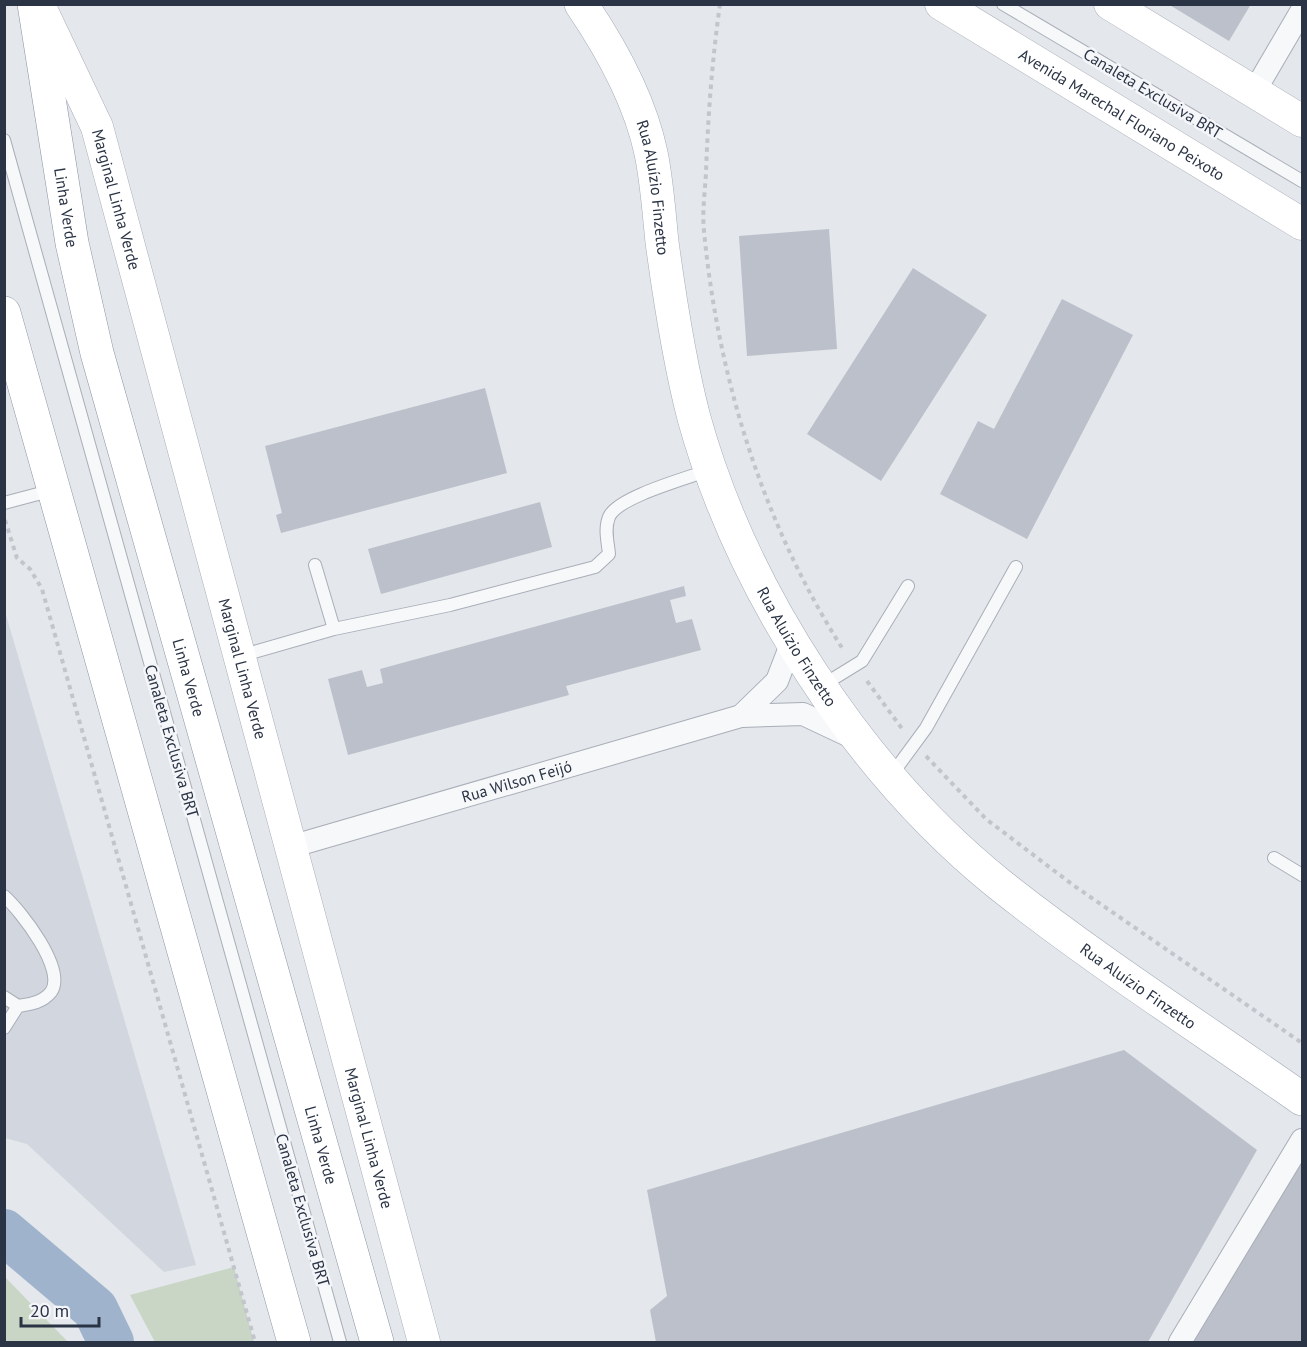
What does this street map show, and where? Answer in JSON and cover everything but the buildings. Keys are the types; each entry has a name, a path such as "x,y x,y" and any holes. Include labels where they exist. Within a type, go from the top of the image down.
{"main road":[{"name":"Marginal Linha Verde","path":"36,4 97,127 424,1342"},
{"name":"Linha Verde","path":"36,4 72,243 94,342 377,1342"},
{"name":"Rua Aluízio Finzetto","path":"581,4 631,93 651,153 671,310 693,415 710,469 731,526 792,642 860,741 890,778 944,835 997,882 1068,936 1302,1099"},
{"name":"Avenida Marechal Floriano Peixoto","path":"941,4 1302,224"},
{"path":"1110,4 1302,122"},
{"path":"4,313 294,1342"}],"street":[{"path":"1254,92 1302,10"},
{"name":"Rua Wilson Feijó","path":"741,716 777,681 792,642"},
{"name":"Rua Wilson Feijó","path":"290,847 741,716 802,714 860,741"},
{"path":"1180,1342 1302,1140"}],"lane":[{"name":"Canaleta Exclusiva BRT","path":"1003,4 1302,182"},
{"name":"Canaleta Exclusiva BRT","path":"4,140 340,1342"},
{"path":"240,656 334,629 450,605 595,567 604,562 609,554 607,532 609,516 621,504 710,469"},
{"path":"4,503 54,490"},
{"path":"315,565 334,629"},
{"path":"890,778 926,729 1016,567"},
{"path":"822,686 862,661 908,586"},
{"path":"1274,858 1302,875"},
{"path":"4,896 29,922 55,977 52,991 38,1003 18,1006 4,997"},
{"path":"4,1028 18,1006"}],"path":[{"path":"4,520 16,558 30,569 42,589 255,1342"}],"shaded area":[{"path":"4,608 196,1265 164,1272 27,1144 5,1138"}],"green space":[{"path":"234,1267 254,1342 155,1342 130,1295"},
{"path":"5,1277 68,1342 5,1342"}],"waterway":[{"path":"4,1232 95,1309 111,1342"}]}
